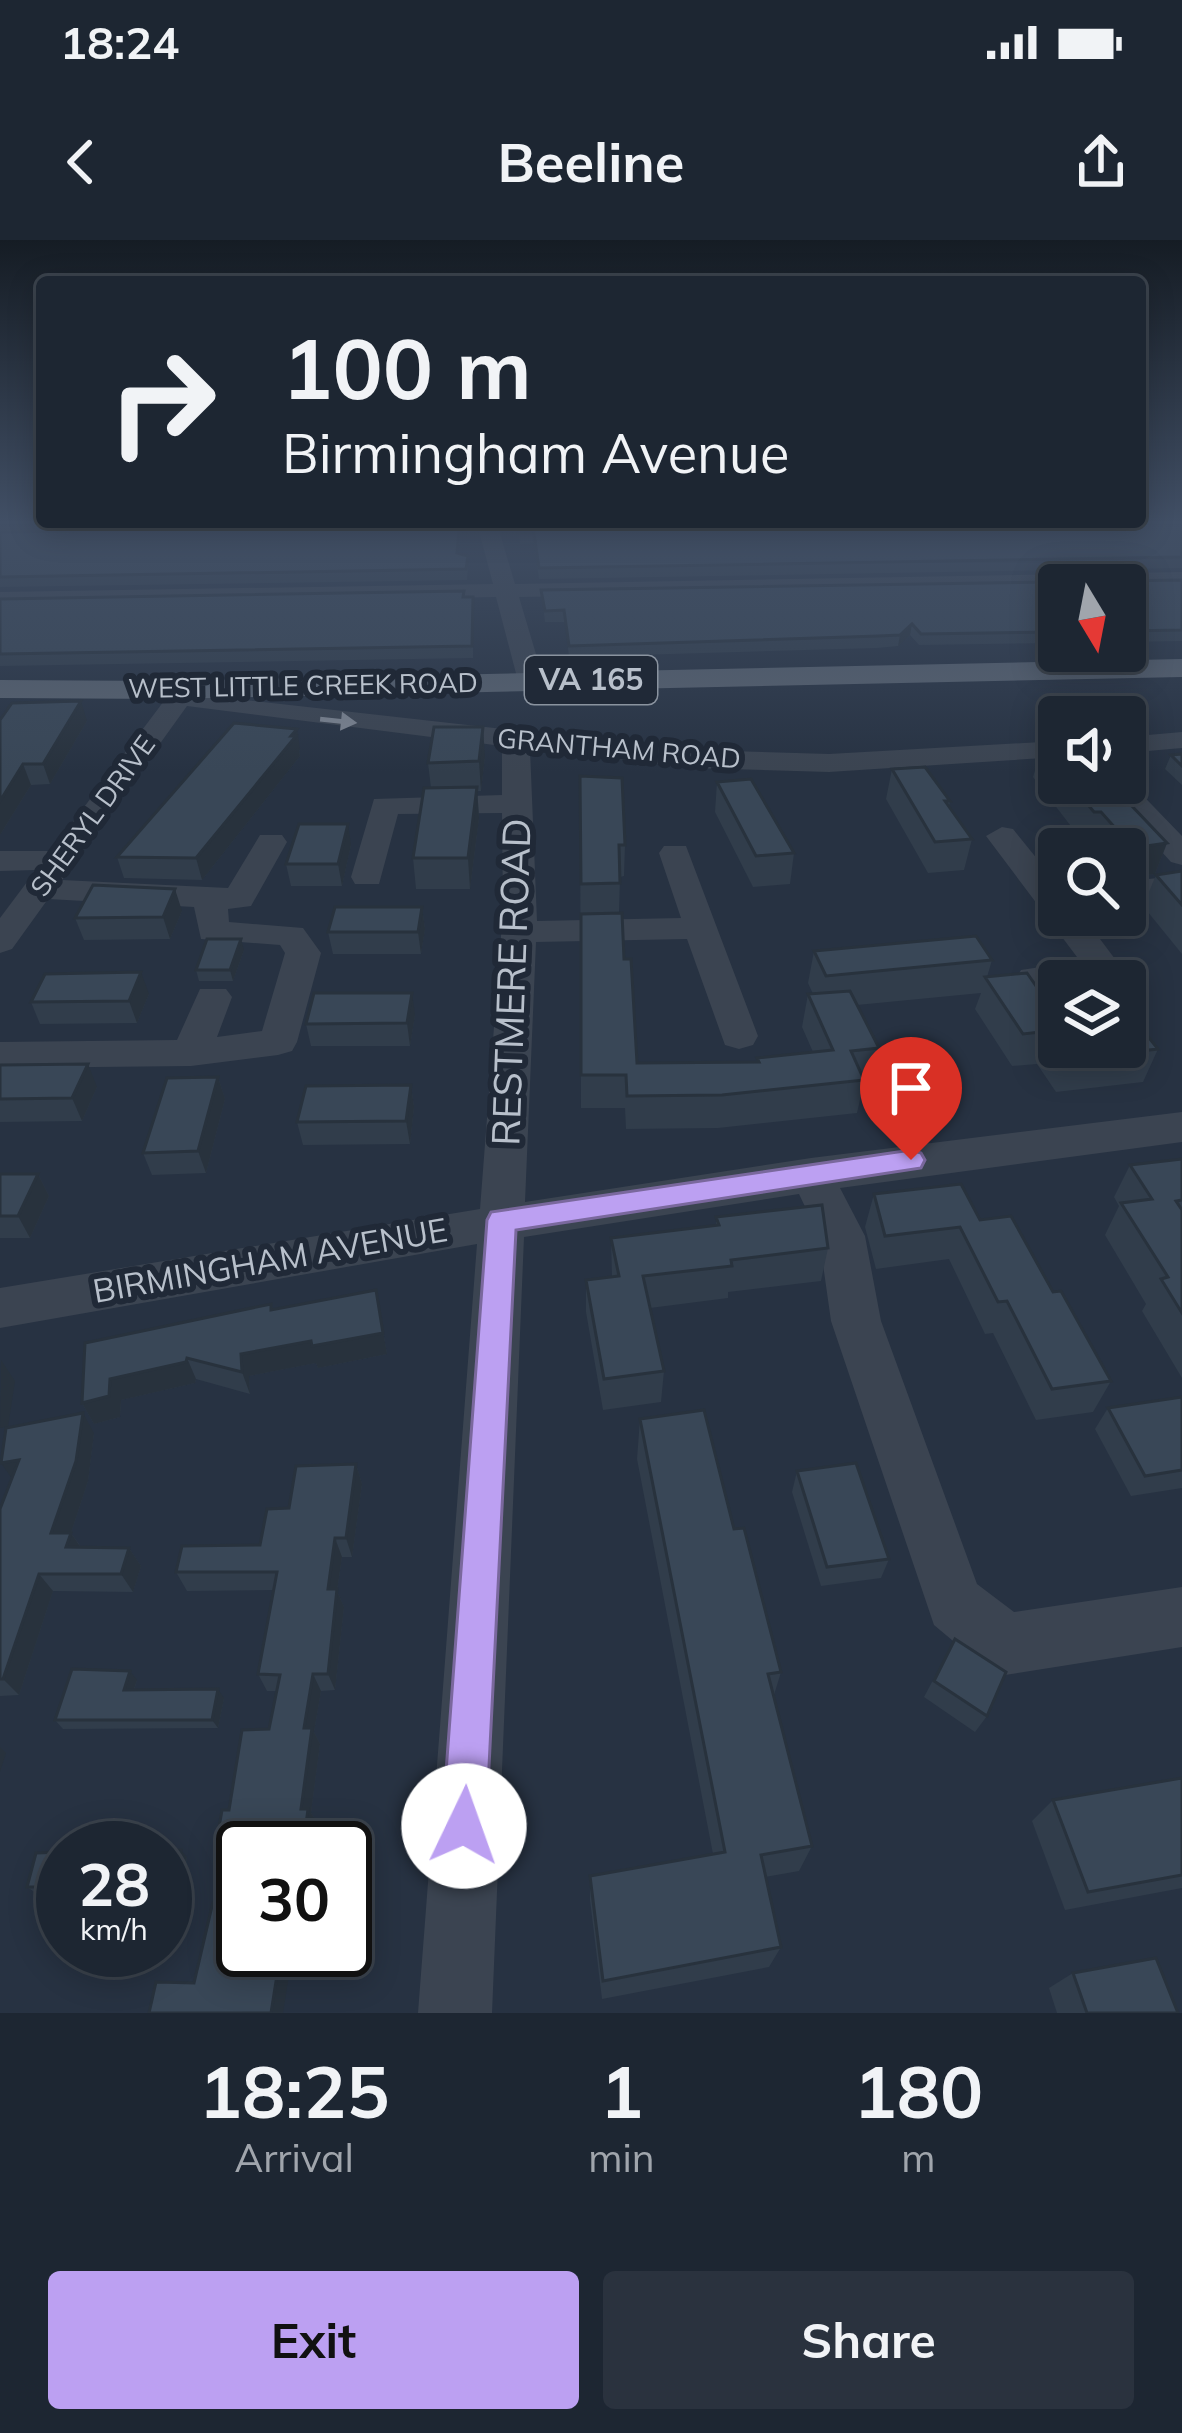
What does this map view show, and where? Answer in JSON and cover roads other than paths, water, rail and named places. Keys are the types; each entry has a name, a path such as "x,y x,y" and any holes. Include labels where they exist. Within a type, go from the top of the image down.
{"main road":[{"name":"WEST LITTLE CREEK ROAD","path":"0,689 185,690 1182,668"}],"street":[{"path":"509,607 531,682"},
{"name":"GRANTHAM ROAD","path":"185,690 191,699 206,704 692,759 829,763 1038,750"},
{"name":"SHERYL DRIVE","path":"6,927 185,690"},
{"path":"1146,743 1182,740"},
{"name":"RESTMERE ROAD","path":"455,2013 519,932 516,741"},
{"path":"368,877 386,805 518,804"},
{"path":"1134,804 1182,854"},
{"path":"1002,836 1038,880"},
{"path":"39,889 239,899 271,842"},
{"path":"675,854 739,1036"},
{"path":"0,861 60,860"},
{"path":"1146,889 1182,886"},
{"path":"0,1055 191,1053 278,1042 303,953 291,935 213,932 210,897"},
{"path":"519,932 698,928"},
{"path":"1034,978 1092,971 1100,963 1081,936"},
{"path":"191,1053 214,998"},
{"name":"BIRMINGHAM AVENUE","path":"0,1308 501,1220 811,1174 1182,1127"},
{"path":"811,1174 842,1236 856,1321 955,1604 1005,1644 1182,1616"}]}
